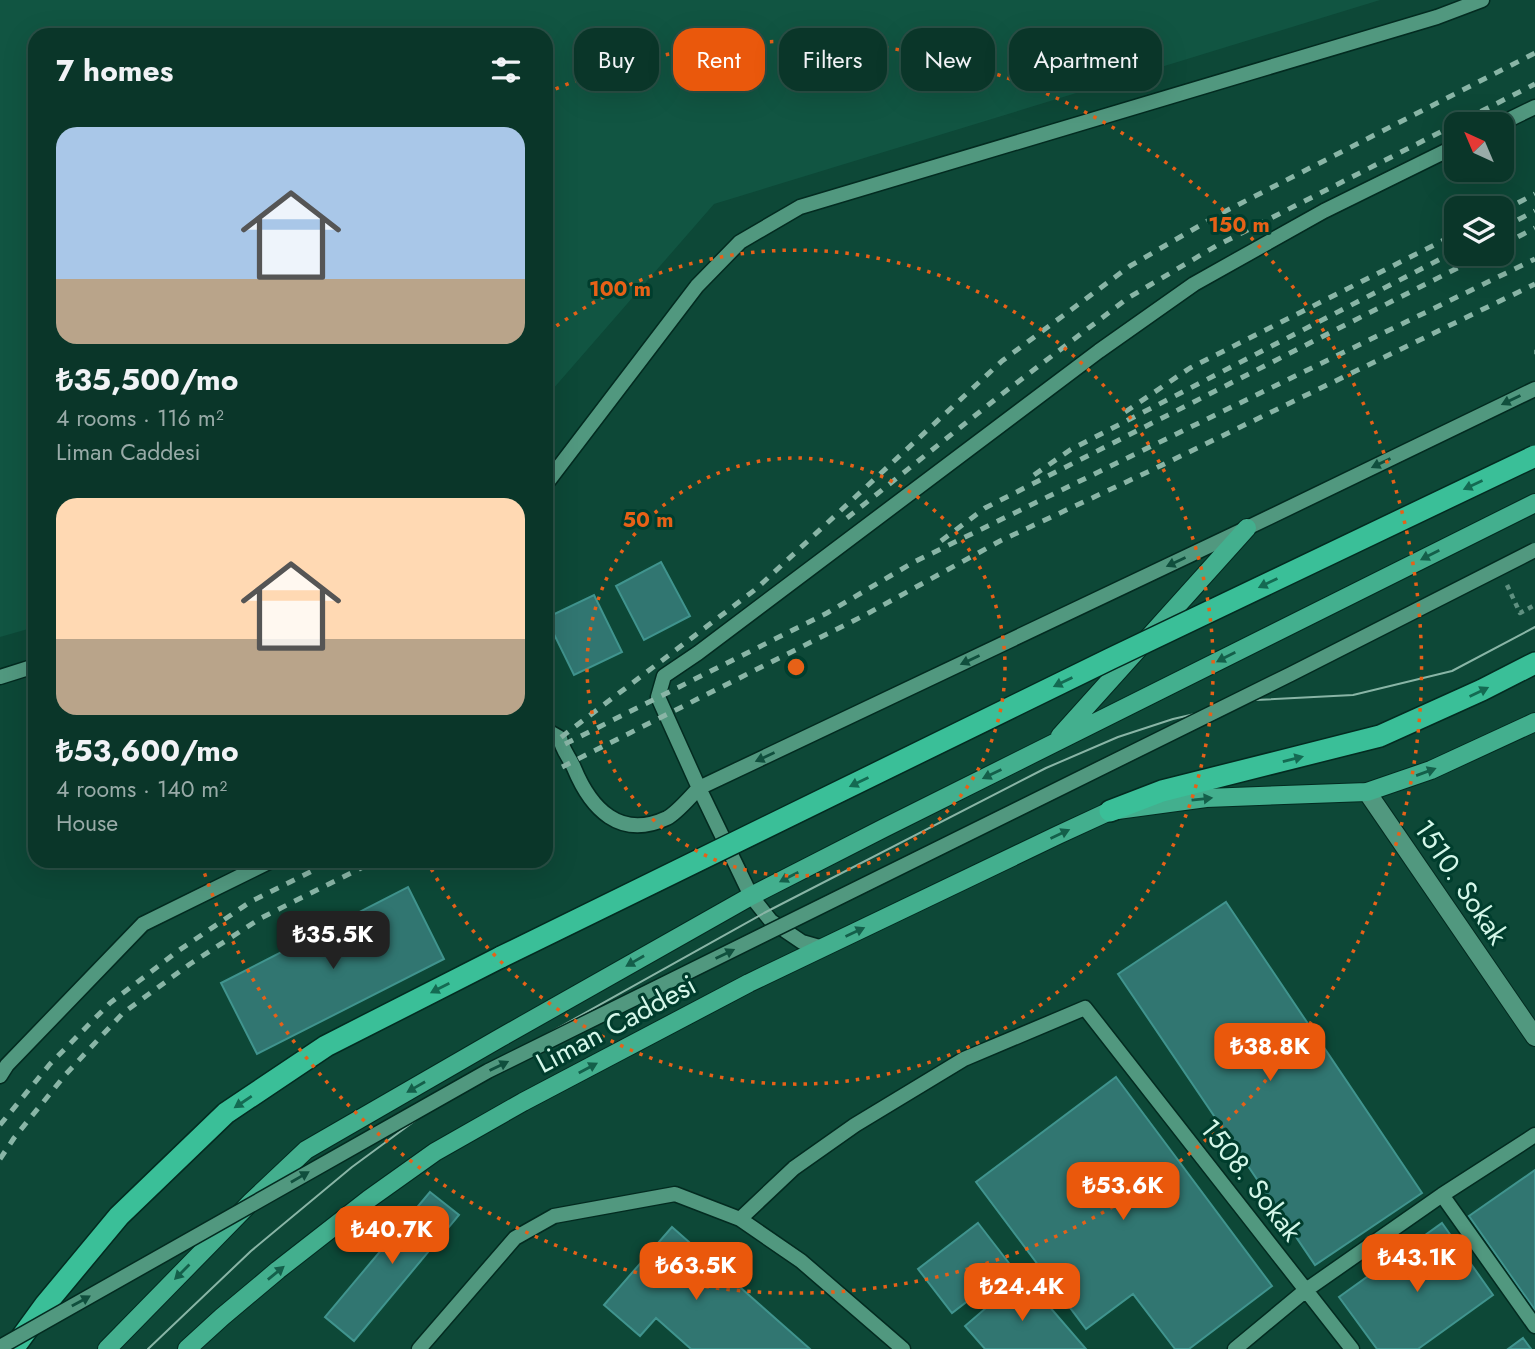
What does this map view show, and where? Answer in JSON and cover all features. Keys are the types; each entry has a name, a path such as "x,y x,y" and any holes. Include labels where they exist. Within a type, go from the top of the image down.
{"highway":[{"path":"13,1349 45,1305 119,1216 226,1113 326,1046 501,957 1110,659 1535,456"},
{"path":"1110,811 1162,791 1380,736 1535,663"}],"main road":[{"path":"107,1349 251,1202 306,1150 751,896 1535,503"},
{"path":"1053,744 1247,528"},
{"name":"Liman Caddesi","path":"187,1349 278,1270 435,1152 523,1102 749,983 1110,811 1206,798 1367,792 1431,771 1535,722"}],"street":[{"name":"1510. Sokak","path":"1367,792 1535,1037"}],"lane":[{"path":"553,475 697,286 740,242 800,208 1437,17 1482,0"},
{"path":"1514,117 1535,107"},
{"path":"823,948 802,942 771,921 751,896 658,697 664,676 1099,351 1194,284 1324,211 1444,152"},
{"path":"553,734 560,738 561,746 572,763 581,786 605,815 629,826 668,817 699,789 1535,389"},
{"path":"0,1346 488,1071 1279,680 1535,550"},
{"path":"0,677 28,668"},
{"path":"0,1076 7,1065 143,924 257,868"},
{"name":"1508. Sokak","path":"740,1219 794,1168 866,1118 964,1059 1085,1009 1352,1349"},
{"path":"1235,1349 1306,1290 1442,1195 1535,1135"},
{"path":"419,1349 515,1238 554,1216 675,1194 740,1219 801,1261 903,1349"},
{"path":"1442,1195 1535,1326"}],"shaded area":[{"path":"0,0 1380,0 1162,67 1162,28 1009,28 1009,91 1083,91 714,204 553,389 553,28 28,28 28,629 0,637"}],"building":[{"path":"661,562 690,616 644,640 616,586"},
{"path":"594,595 622,652 574,675 553,632 553,615"},
{"path":"408,887 444,959 257,1054 221,983"},
{"path":"1226,902 1422,1193 1315,1265 1118,974"},
{"path":"1116,1077 1272,1286 1189,1349 1175,1349 1133,1294 1086,1329 976,1182"},
{"path":"1535,1170 1535,1310 1469,1216"},
{"path":"430,1192 459,1215 354,1341 325,1317"},
{"path":"978,1223 1012,1267 952,1313 918,1269"},
{"path":"1442,1223 1493,1295 1418,1349 1377,1349 1339,1297"},
{"path":"672,1227 810,1349 691,1349 656,1318 640,1336 604,1305"},
{"path":"1023,1276 1086,1349 985,1349 965,1326"},
{"path":"1523,1338 1531,1349 1508,1349"}],"tram line":[{"path":"148,1349 251,1251 352,1167 439,1103 533,1042 764,913 1046,768 1118,737 1173,719 1255,700 1353,695 1452,671 1535,627"}],"railway":[{"path":"553,742 756,589 1002,361 1130,266 1218,215 1535,53"},
{"path":"847,518 1128,298 1216,246 1535,84"},
{"path":"1514,205 1535,194"},
{"path":"1514,222 1535,211"},
{"path":"1514,239 1535,228"},
{"path":"1125,412 1190,368 1444,240"},
{"path":"1034,475 1070,450 1444,257"},
{"path":"565,744 827,613 914,562 1535,259"},
{"path":"941,541 985,508 1461,266"},
{"path":"553,771 865,615 1000,541 1535,284"},
{"path":"0,1125 50,1064 110,1003 178,951 250,902 318,868"},
{"path":"0,1159 66,1074 123,1013 190,964 261,918 361,868"}]}
